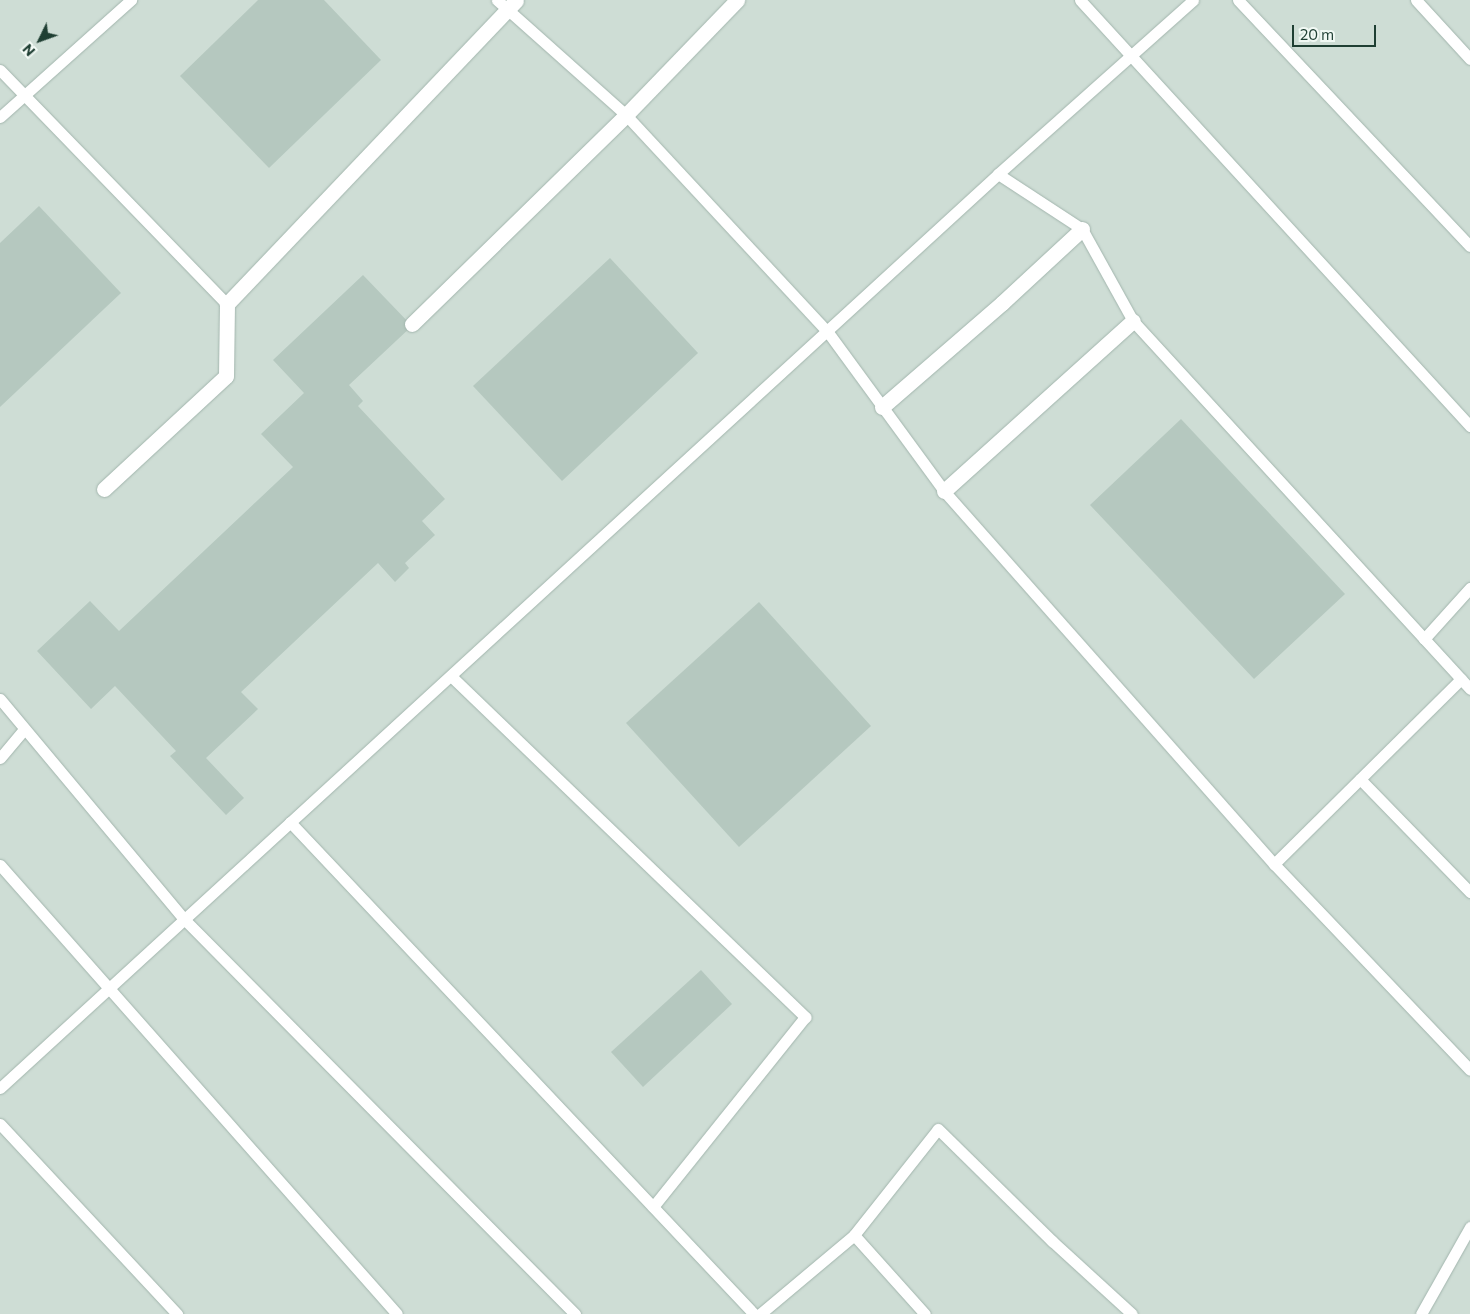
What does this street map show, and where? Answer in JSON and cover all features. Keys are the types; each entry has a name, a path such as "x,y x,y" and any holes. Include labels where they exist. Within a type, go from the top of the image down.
{"street":[{"path":"412,324 626,115 737,0"},
{"path":"104,489 226,376 227,304 507,2"},
{"path":"882,407 1082,229"},
{"path":"944,491 1133,321"}],"lane":[{"path":"0,117 23,94 131,0"},
{"path":"1080,0 1470,426"},
{"path":"0,1088 998,174 1193,0"},
{"path":"1238,0 1470,246"},
{"path":"1416,0 1470,59"},
{"path":"507,2 626,115 827,331 944,491 1274,864 1470,1070"},
{"path":"0,70 227,304"},
{"path":"998,174 1082,229 1133,321 1470,689"},
{"path":"1424,639 1470,588"},
{"path":"451,676 805,1017 653,1207"},
{"path":"1274,864 1461,680"},
{"path":"0,699 184,919 575,1314"},
{"path":"0,758 24,729"},
{"path":"1360,779 1470,892"},
{"path":"290,822 754,1314"},
{"path":"0,865 397,1314"},
{"path":"0,1124 177,1314"},
{"path":"760,1314 854,1235 938,1129 1052,1241 1132,1314"},
{"path":"1421,1314 1470,1227"},
{"path":"854,1235 925,1314"}],"shaded area":[{"path":"0,0 1470,0 1470,1314 0,1314"}],"building":[{"path":"258,0 324,0 381,60 269,168 180,76"},
{"path":"39,206 121,293 0,407 0,243"},
{"path":"610,258 698,353 562,481 473,386"},
{"path":"363,275 412,326 349,385 363,401 358,406 445,499 422,521 435,535 405,563 409,568 395,582 378,563 241,692 258,709 206,758 244,798 226,815 170,756 176,751 115,686 91,709 37,651 90,601 119,631 293,467 261,434 304,393 273,360"},
{"path":"1181,419 1345,594 1254,679 1090,505"},
{"path":"759,602 871,726 739,847 626,723"},
{"path":"701,970 732,1004 643,1087 611,1052"}]}
